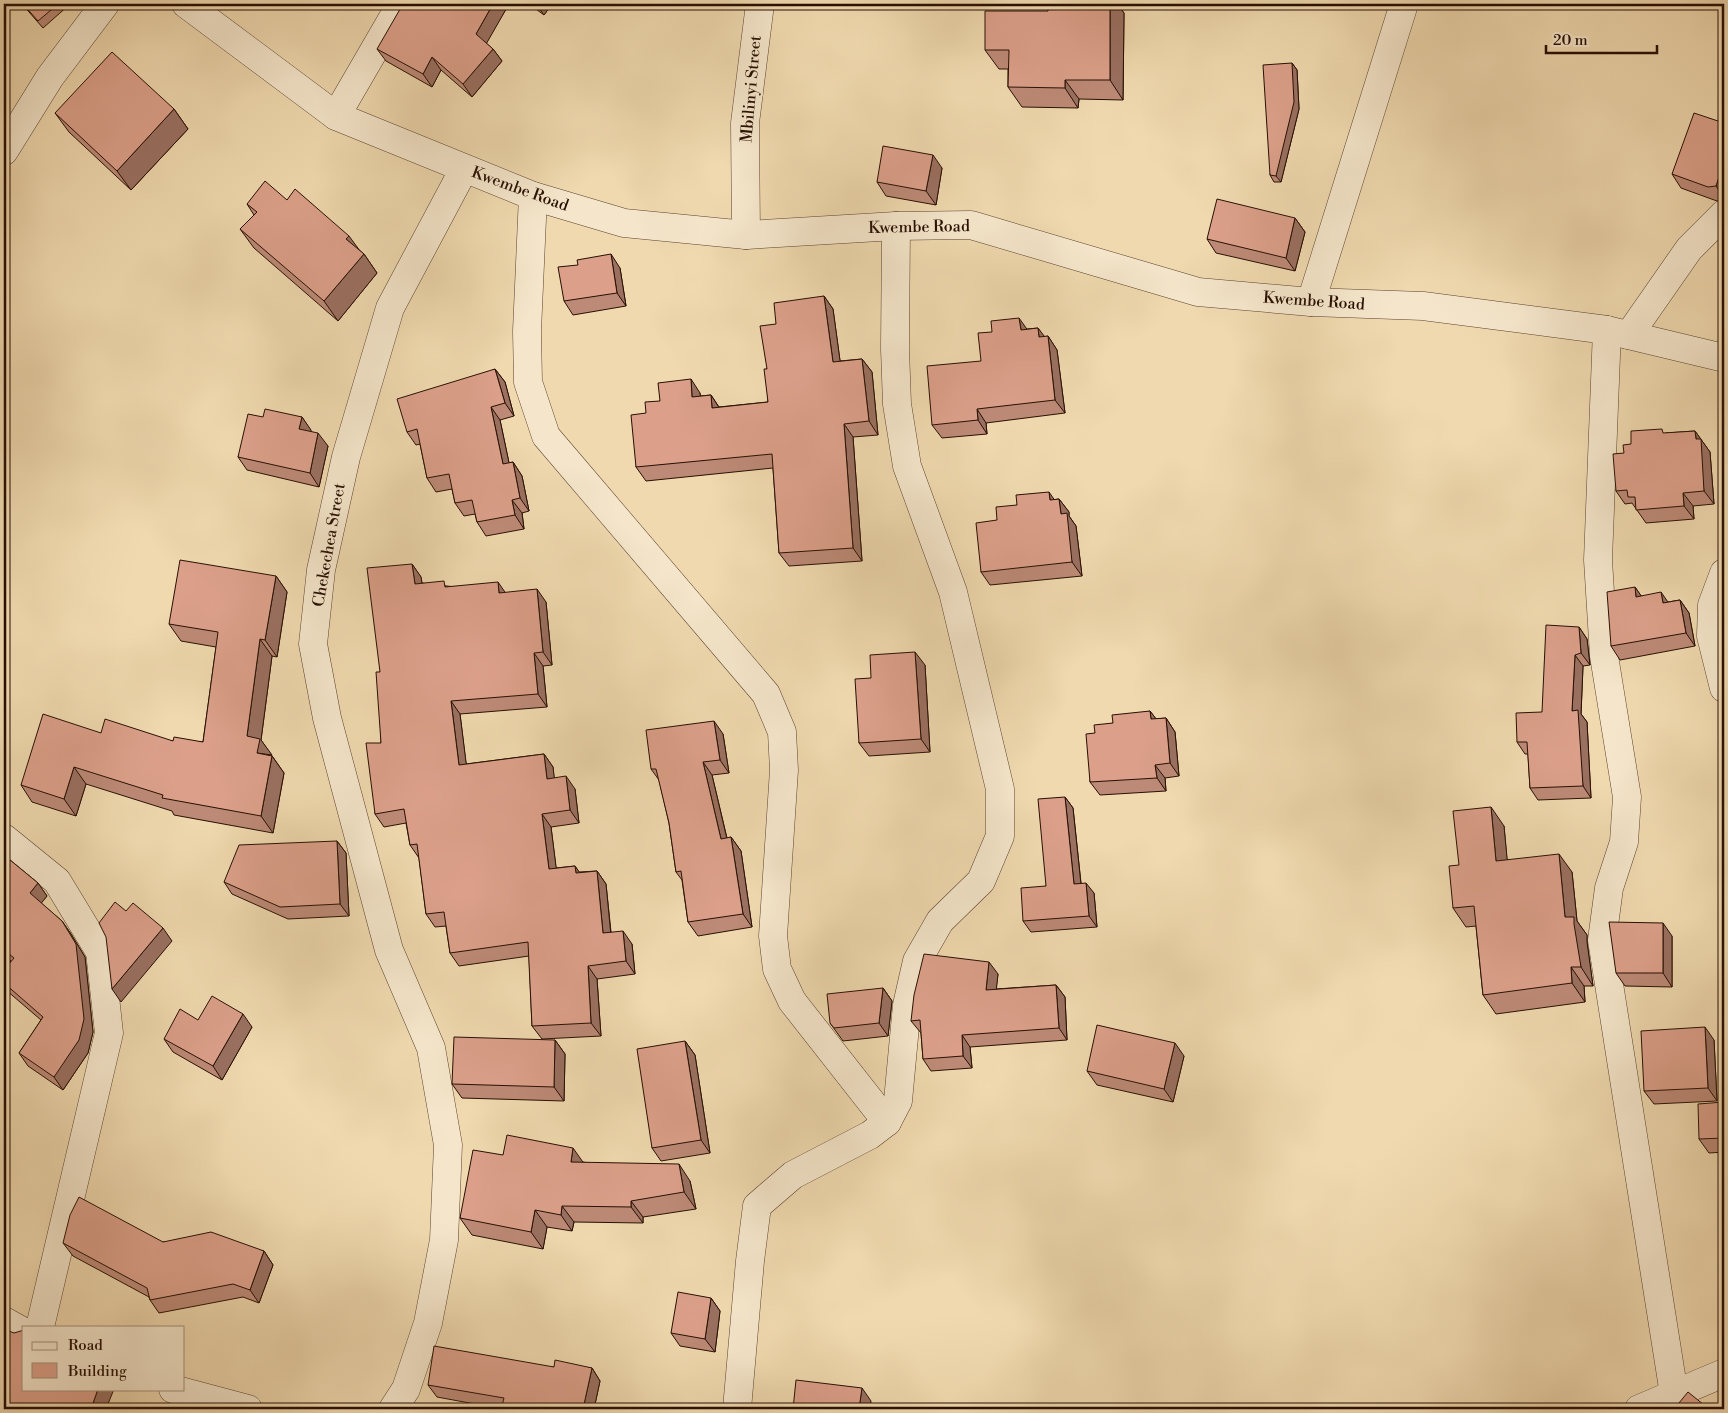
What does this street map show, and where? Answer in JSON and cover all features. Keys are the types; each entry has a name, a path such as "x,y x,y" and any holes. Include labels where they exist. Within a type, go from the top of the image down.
{"street":[{"path":"4,151 50,76 105,4"},
{"name":"Kwembe Road","path":"186,4 336,116 533,196 624,223 746,235 896,226 970,225 1198,292 1311,302 1422,306 1618,332 1724,358"},
{"path":"336,116 400,4"},
{"name":"Mbilinyi Street","path":"746,235 745,124 760,4"},
{"path":"1311,302 1404,4"},
{"name":"Chekechea Street","path":"394,1409 406,1389 428,1322 444,1240 448,1145 431,1048 389,950 327,718 313,644 321,570 346,457 390,308 464,169"},
{"path":"533,196 527,330 528,382 546,436 766,694 782,732 784,770 773,936 777,969 792,1001 887,1122"},
{"path":"1674,1394 1602,940 1609,888 1624,842 1627,797 1604,656 1598,560 1618,332 1689,249 1724,214"},
{"path":"737,1409 750,1261 757,1206 793,1176 870,1135 887,1122 898,1101 907,1005 917,961 940,921 981,881 1000,836 1000,789 953,592 908,466 896,404 896,226"},
{"path":"1724,573 1712,605 1711,636 1724,688"},
{"path":"4,838 57,881 100,952 109,1033 40,1326"},
{"path":"4,1321 22,1331"},
{"path":"1639,1409 1724,1373"},
{"path":"177,1390 248,1409"}],"building":[{"path":"23,4 58,4 38,21"},
{"path":"403,4 493,4 476,34 493,49 463,84 432,57 423,74 377,49"},
{"path":"1049,4 1110,4 1110,80 1065,80 1065,88 1008,87 1009,50 985,50 985,11 1048,11"},
{"path":"112,52 174,109 117,171 55,113"},
{"path":"1292,63 1294,102 1276,176 1270,175 1263,65"},
{"path":"1694,113 1724,123 1724,162 1716,186 1708,187 1672,174"},
{"path":"883,146 933,155 926,191 877,182"},
{"path":"265,181 287,200 295,189 349,236 346,239 364,254 324,301 240,229 257,212 247,204"},
{"path":"1217,199 1295,218 1286,258 1207,239"},
{"path":"611,254 617,293 564,301 558,267 578,265 577,260"},
{"path":"824,296 833,362 862,359 869,421 844,424 853,548 779,553 772,454 636,467 631,415 646,413 645,402 660,401 658,383 691,379 692,397 711,395 712,408 768,402 764,369 767,369 760,326 776,324 774,303"},
{"path":"1019,318 1021,330 1038,328 1039,337 1048,336 1055,400 977,409 978,420 932,425 927,366 981,361 978,333 992,332 991,321"},
{"path":"495,369 505,403 491,407 503,464 513,462 520,498 512,500 515,515 477,522 472,500 455,503 449,474 427,478 417,429 407,432 397,399"},
{"path":"265,409 302,417 299,429 318,433 310,473 238,457 248,414 263,417"},
{"path":"1662,429 1663,433 1695,431 1696,439 1701,439 1704,491 1683,493 1684,506 1636,510 1635,497 1628,497 1627,490 1616,491 1613,454 1624,453 1623,445 1631,444 1631,431"},
{"path":"1049,492 1050,500 1059,499 1061,514 1067,513 1072,562 981,572 976,523 997,520 996,507 1017,505 1016,495"},
{"path":"180,560 276,576 265,640 260,639 247,736 260,739 257,753 272,756 261,816 162,798 163,795 74,767 64,799 21,785 43,714 101,733 105,719 173,741 174,737 203,742 218,632 169,624"},
{"path":"412,564 415,584 444,581 445,587 498,582 499,593 537,589 543,652 534,653 538,694 451,701 459,765 544,754 547,779 566,776 570,810 542,814 549,869 575,866 576,873 597,871 603,933 623,931 626,961 588,966 591,1023 532,1026 528,942 450,953 444,912 426,914 417,844 410,845 404,809 375,814 366,743 381,743 376,672 380,672 367,568"},
{"path":"1635,587 1636,597 1661,592 1663,603 1680,600 1686,633 1611,646 1607,592"},
{"path":"1546,625 1579,627 1581,653 1575,655 1572,711 1578,710 1583,786 1530,788 1527,742 1517,742 1516,713 1542,712"},
{"path":"915,652 921,739 859,743 855,679 871,678 870,655"},
{"path":"1150,711 1151,719 1166,718 1170,763 1155,765 1157,778 1090,782 1086,734 1095,733 1094,725 1113,723 1112,715"},
{"path":"714,721 720,760 703,762 721,839 731,837 743,914 688,922 681,871 676,872 669,823 656,769 651,769 646,730"},
{"path":"1065,797 1074,884 1086,883 1089,916 1023,921 1021,888 1046,886 1038,799"},
{"path":"1491,807 1496,861 1559,854 1565,917 1574,917 1581,967 1571,967 1572,983 1483,995 1474,906 1453,908 1449,866 1459,865 1453,811"},
{"path":"337,841 340,904 280,907 224,882 239,845"},
{"path":"4,855 38,883 30,893 62,921 76,944 84,1019 79,1040 54,1077 19,1053 43,1017 4,983 4,970 14,958 4,950"},
{"path":"115,902 126,911 133,903 163,928 112,989 106,937 99,923"},
{"path":"1609,922 1663,923 1663,973 1616,973"},
{"path":"924,954 989,962 986,990 1056,985 1059,1028 962,1035 963,1056 923,1059 920,1020 911,1021 914,995"},
{"path":"883,988 879,1023 834,1028 830,1023 827,994"},
{"path":"212,996 243,1014 213,1066 164,1039 180,1009 198,1020"},
{"path":"1097,1025 1175,1043 1164,1089 1087,1071"},
{"path":"1705,1027 1708,1088 1644,1091 1641,1031"},
{"path":"454,1037 555,1040 554,1087 452,1084"},
{"path":"685,1041 701,1140 652,1148 637,1049"},
{"path":"1724,1102 1724,1138 1699,1139 1698,1104"},
{"path":"507,1135 573,1148 571,1162 679,1164 684,1192 631,1201 631,1207 562,1206 561,1215 535,1210 531,1232 460,1218 473,1150 503,1155"},
{"path":"79,1197 163,1242 211,1232 264,1251 250,1290 233,1284 150,1300 147,1288 63,1243 70,1215"},
{"path":"678,1292 711,1298 705,1339 671,1333"},
{"path":"4,1329 14,1333 22,1331 22,1390 98,1390 91,1409 4,1409"},
{"path":"434,1346 554,1367 555,1360 592,1368 583,1409 552,1409 534,1405 533,1409 501,1409 504,1398 428,1385"},
{"path":"796,1380 862,1388 859,1409 793,1409"},
{"path":"1688,1392 1709,1409 1674,1409"},
{"path":"206,1404 224,1409 204,1409"}]}
